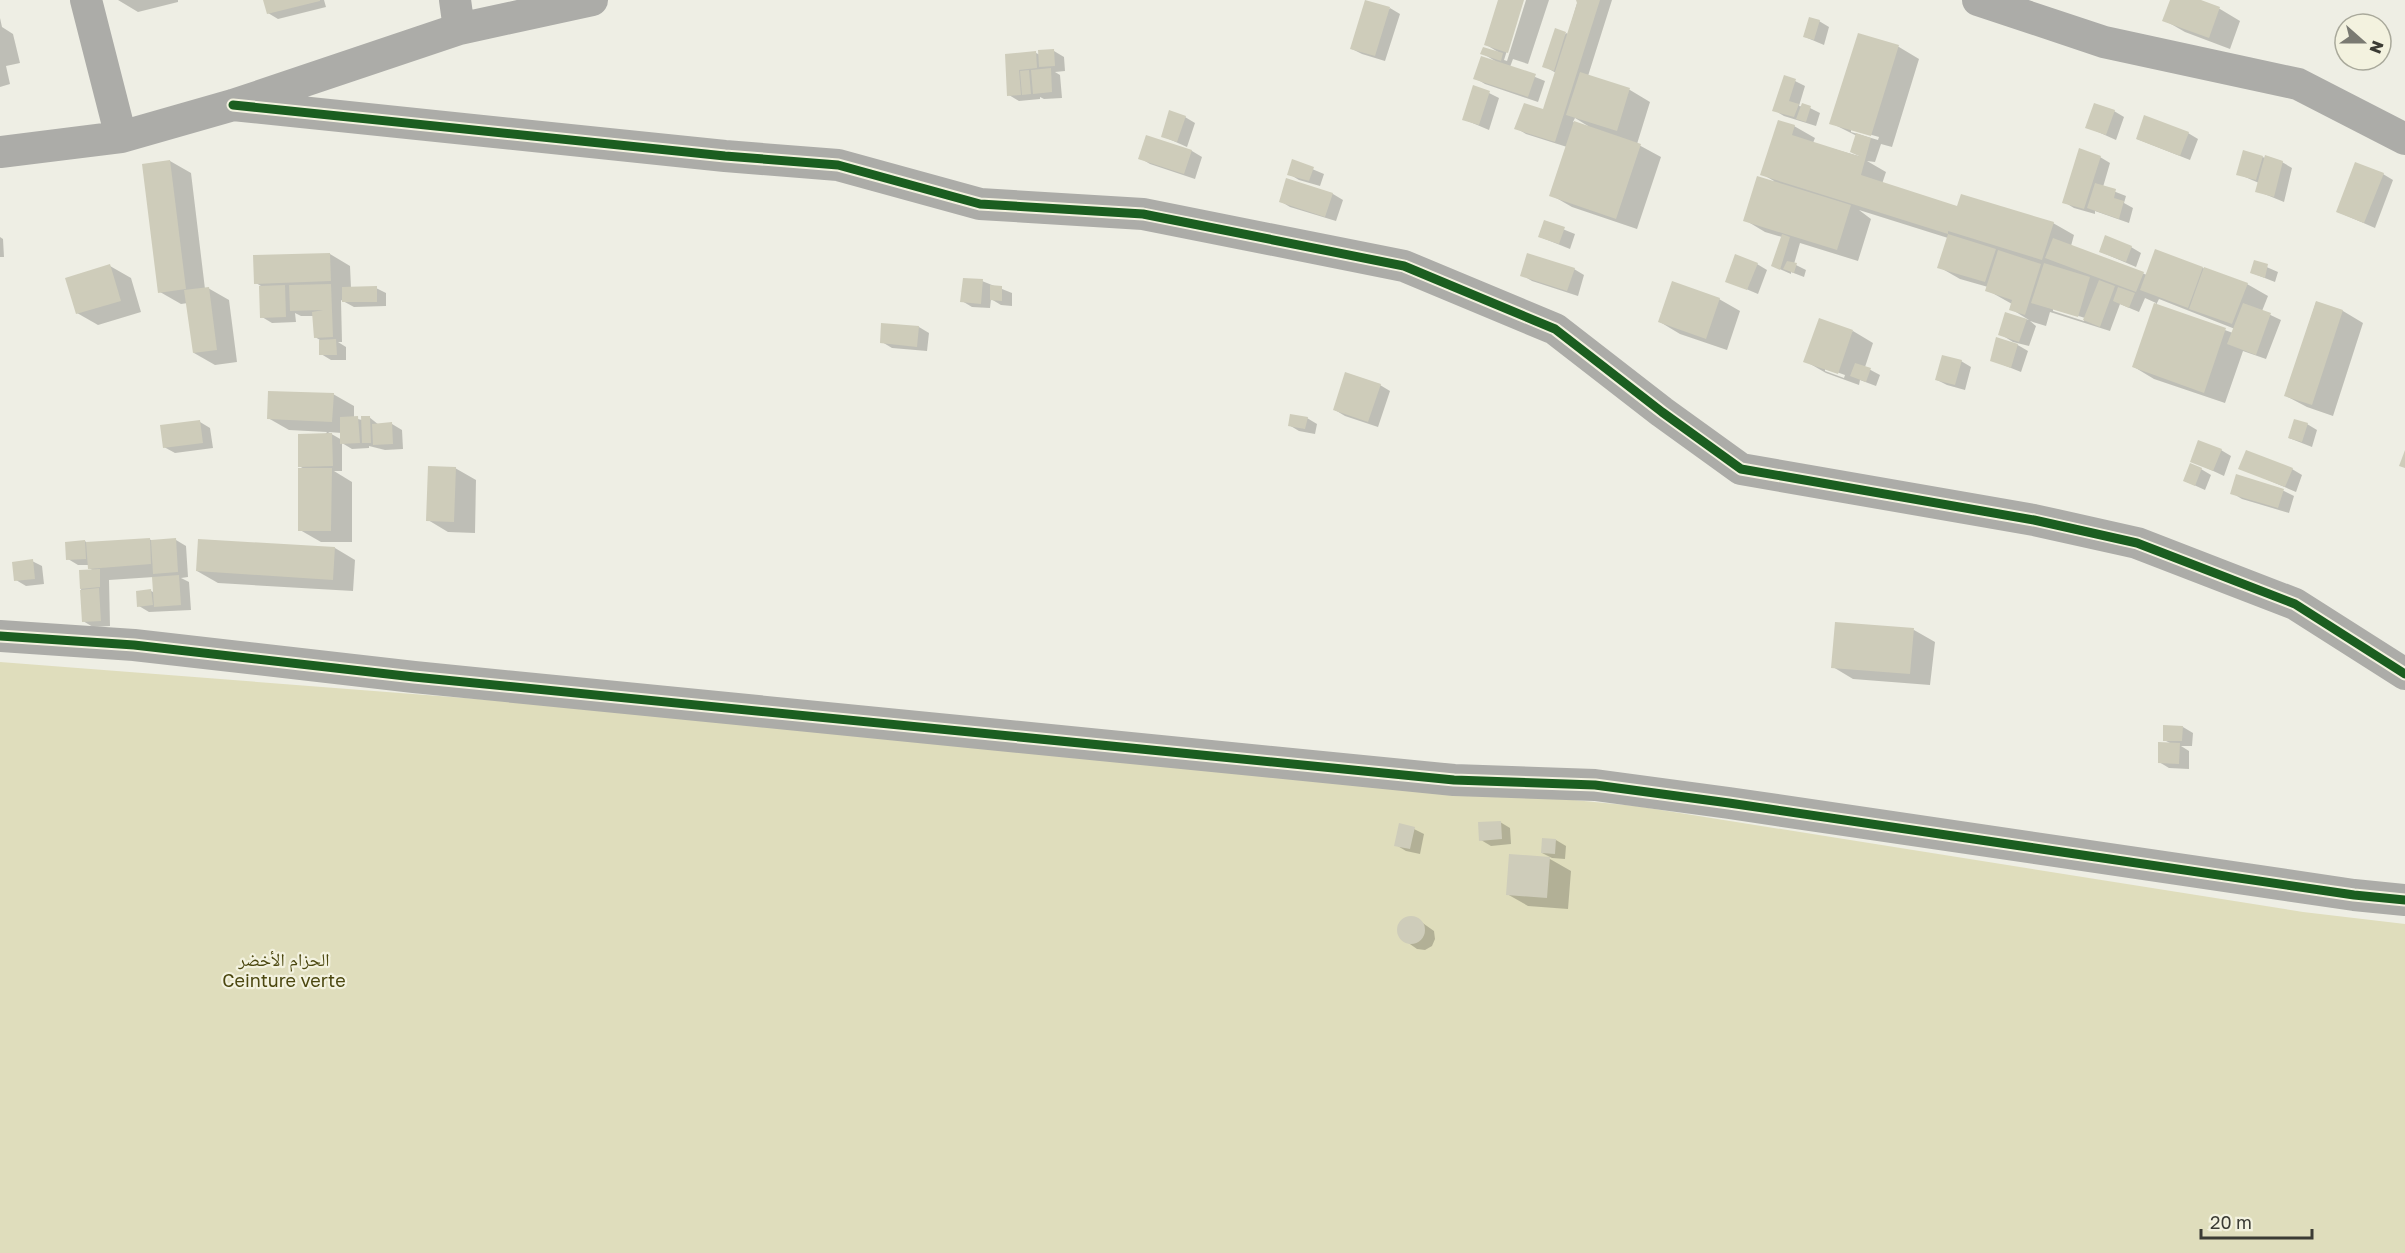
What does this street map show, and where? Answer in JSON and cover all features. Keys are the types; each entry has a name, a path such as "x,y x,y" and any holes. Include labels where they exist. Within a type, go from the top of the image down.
{"street":[{"path":"86,0 121,137"},
{"path":"0,152 121,137 233,105 457,15 592,0"},
{"path":"1978,0 2104,42 2298,84 2405,139"},
{"path":"233,105 725,156 838,165 980,204 1143,214 1404,266 1555,329 1662,412 1741,469 2034,520 2137,543 2295,604 2405,674"},
{"path":"0,636 134,645 414,677 1454,780 1595,785 2342,894 2405,900"}],"green space":[{"name":"الحزام الأخضر Ceinture verte","path":"0,662 722,718 1636,806 2303,912 2405,924 2405,1253 0,1253"}],"building":[{"path":"263,0 320,0 320,1 267,14"},
{"path":"1365,0 1390,7 1375,56 1350,49"},
{"path":"1498,0 1524,0 1508,53 1484,45"},
{"path":"1576,0 1600,0 1555,142 1514,129 1524,103 1543,109 1577,3"},
{"path":"2170,0 2201,0 2220,7 2209,38 2162,21"},
{"path":"1809,17 1820,20 1814,40 1803,37"},
{"path":"1555,28 1566,32 1554,71 1542,67"},
{"path":"1858,33 1899,45 1871,136 1829,124"},
{"path":"1483,47 1503,53 1501,61 1480,54"},
{"path":"1054,49 1055,66 1039,67 1038,50"},
{"path":"1036,51 1037,68 1019,70 1021,95 1007,96 1005,54"},
{"path":"1481,56 1536,74 1528,97 1473,79"},
{"path":"1051,68 1052,92 1033,94 1031,70"},
{"path":"1029,70 1031,94 1022,95 1020,71"},
{"path":"1580,72 1630,88 1617,131 1566,115"},
{"path":"1784,75 1796,79 1789,101 1799,104 1794,117 1772,111"},
{"path":"1473,85 1490,91 1479,125 1462,120"},
{"path":"1802,103 1811,106 1806,122 1796,119"},
{"path":"2094,103 2115,110 2106,135 2085,128"},
{"path":"1169,110 1186,116 1177,142 1161,137"},
{"path":"2144,115 2189,132 2180,156 2136,139"},
{"path":"1778,120 1795,125 1792,135 1861,157 1850,152 1856,133 1871,138 1861,175 1957,206 1961,194 2054,222 2042,260 1948,231 1948,234 1760,175"},
{"path":"1574,121 1641,144 1616,219 1549,196"},
{"path":"1146,135 1192,150 1184,174 1138,159"},
{"path":"2079,148 2101,156 2084,209 2062,203"},
{"path":"2243,150 2263,156 2256,180 2236,175"},
{"path":"2265,155 2283,161 2274,197 2255,192"},
{"path":"1292,159 1314,167 1309,181 1287,175"},
{"path":"170,160 186,289 158,293 142,164"},
{"path":"2355,162 2384,173 2364,223 2336,212"},
{"path":"1757,176 1851,205 1837,250 1743,221"},
{"path":"1286,178 1333,193 1325,217 1279,202"},
{"path":"2095,183 2116,189 2114,198 2124,201 2119,219 2087,208"},
{"path":"1544,220 1565,227 1559,244 1538,237"},
{"path":"1782,234 1790,237 1780,270 1771,266"},
{"path":"1948,234 1996,249 1985,282 1937,268"},
{"path":"2105,235 2132,246 2126,262 2099,252"},
{"path":"2053,238 2144,272 2136,292 2045,258"},
{"path":"2155,249 2203,267 2188,308 2140,290"},
{"path":"1998,250 2041,264 2025,315 2009,310 2012,300 1985,291"},
{"path":"330,253 331,281 254,284 253,255"},
{"path":"1527,253 1575,268 1567,291 1520,276"},
{"path":"1735,254 1758,263 1747,290 1725,282"},
{"path":"2254,260 2268,264 2265,278 2250,273"},
{"path":"1787,261 1797,263 1794,273 1783,269"},
{"path":"2044,263 2090,277 2078,317 2031,303"},
{"path":"110,264 121,301 76,314 65,278"},
{"path":"2204,267 2248,283 2232,324 2189,309"},
{"path":"963,278 983,279 981,304 960,302"},
{"path":"2099,280 2115,286 2100,327 2083,320"},
{"path":"1672,281 1720,298 1706,339 1658,322"},
{"path":"331,284 333,337 314,338 312,312 323,310 290,311 289,285"},
{"path":"285,285 286,317 260,318 259,286"},
{"path":"990,285 1002,286 1002,301 990,300"},
{"path":"377,286 377,302 342,302 342,287"},
{"path":"209,287 217,350 193,353 184,290"},
{"path":"2118,287 2135,293 2129,308 2113,301"},
{"path":"2316,301 2343,310 2312,405 2284,396"},
{"path":"2154,303 2226,328 2204,393 2132,367"},
{"path":"2243,303 2271,313 2256,355 2227,344"},
{"path":"2005,312 2027,319 2019,342 1998,335"},
{"path":"1819,318 1853,330 1838,374 1803,362"},
{"path":"881,323 919,326 917,347 880,343"},
{"path":"1996,337 2018,344 2011,368 1990,361"},
{"path":"336,339 337,355 319,355 319,340"},
{"path":"1942,355 1962,360 1955,385 1935,380"},
{"path":"1855,363 1871,368 1866,382 1850,376"},
{"path":"1345,372 1381,384 1368,422 1333,410"},
{"path":"268,391 334,393 332,422 267,419"},
{"path":"1290,414 1308,417 1305,429 1288,426"},
{"path":"358,416 360,443 340,444 340,417"},
{"path":"361,416 370,416 371,443 362,443"},
{"path":"2294,419 2308,423 2302,442 2288,438"},
{"path":"200,420 203,443 163,448 160,425"},
{"path":"392,422 393,444 373,445 372,424"},
{"path":"332,433 333,466 298,467 298,434"},
{"path":"2198,440 2222,449 2213,471 2190,462"},
{"path":"2246,450 2293,468 2285,487 2238,469"},
{"path":"2405,450 2405,468 2399,466"},
{"path":"2190,463 2202,468 2195,486 2183,481"},
{"path":"428,466 456,467 454,522 426,521"},
{"path":"298,468 332,468 331,531 298,531"},
{"path":"2236,474 2284,489 2278,508 2230,494"},
{"path":"150,538 151,564 88,569 86,542"},
{"path":"176,538 178,572 153,574 151,540"},
{"path":"198,539 335,547 333,580 196,571"},
{"path":"85,540 86,559 66,560 65,542"},
{"path":"33,559 35,579 14,581 12,562"},
{"path":"100,569 100,587 80,589 79,570"},
{"path":"179,575 181,605 154,607 152,577"},
{"path":"99,588 101,621 82,622 80,590"},
{"path":"151,589 153,605 137,607 136,591"},
{"path":"1835,622 1914,628 1910,674 1831,668"},
{"path":"2163,725 2183,726 2182,741 2163,741"},
{"path":"2158,742 2180,743 2179,764 2158,763"},
{"path":"1501,821 1502,839 1479,841 1478,822"},
{"path":"1399,823 1415,827 1410,849 1394,846"},
{"path":"1542,838 1556,839 1555,854 1541,853"},
{"path":"1509,854 1550,857 1547,898 1506,895"},
{"path":"1411,916 1421,920 1425,930 1421,940 1411,944 1401,940 1397,930 1401,920"}],"cycle path":[{"path":"233,105 725,156 838,165 980,204 1143,214 1404,266 1555,329 1662,412 1741,469 2034,520 2137,543 2295,604 2405,674"},
{"path":"0,636 134,645 414,677 1454,780 1595,785 2354,895 2405,900"}]}
